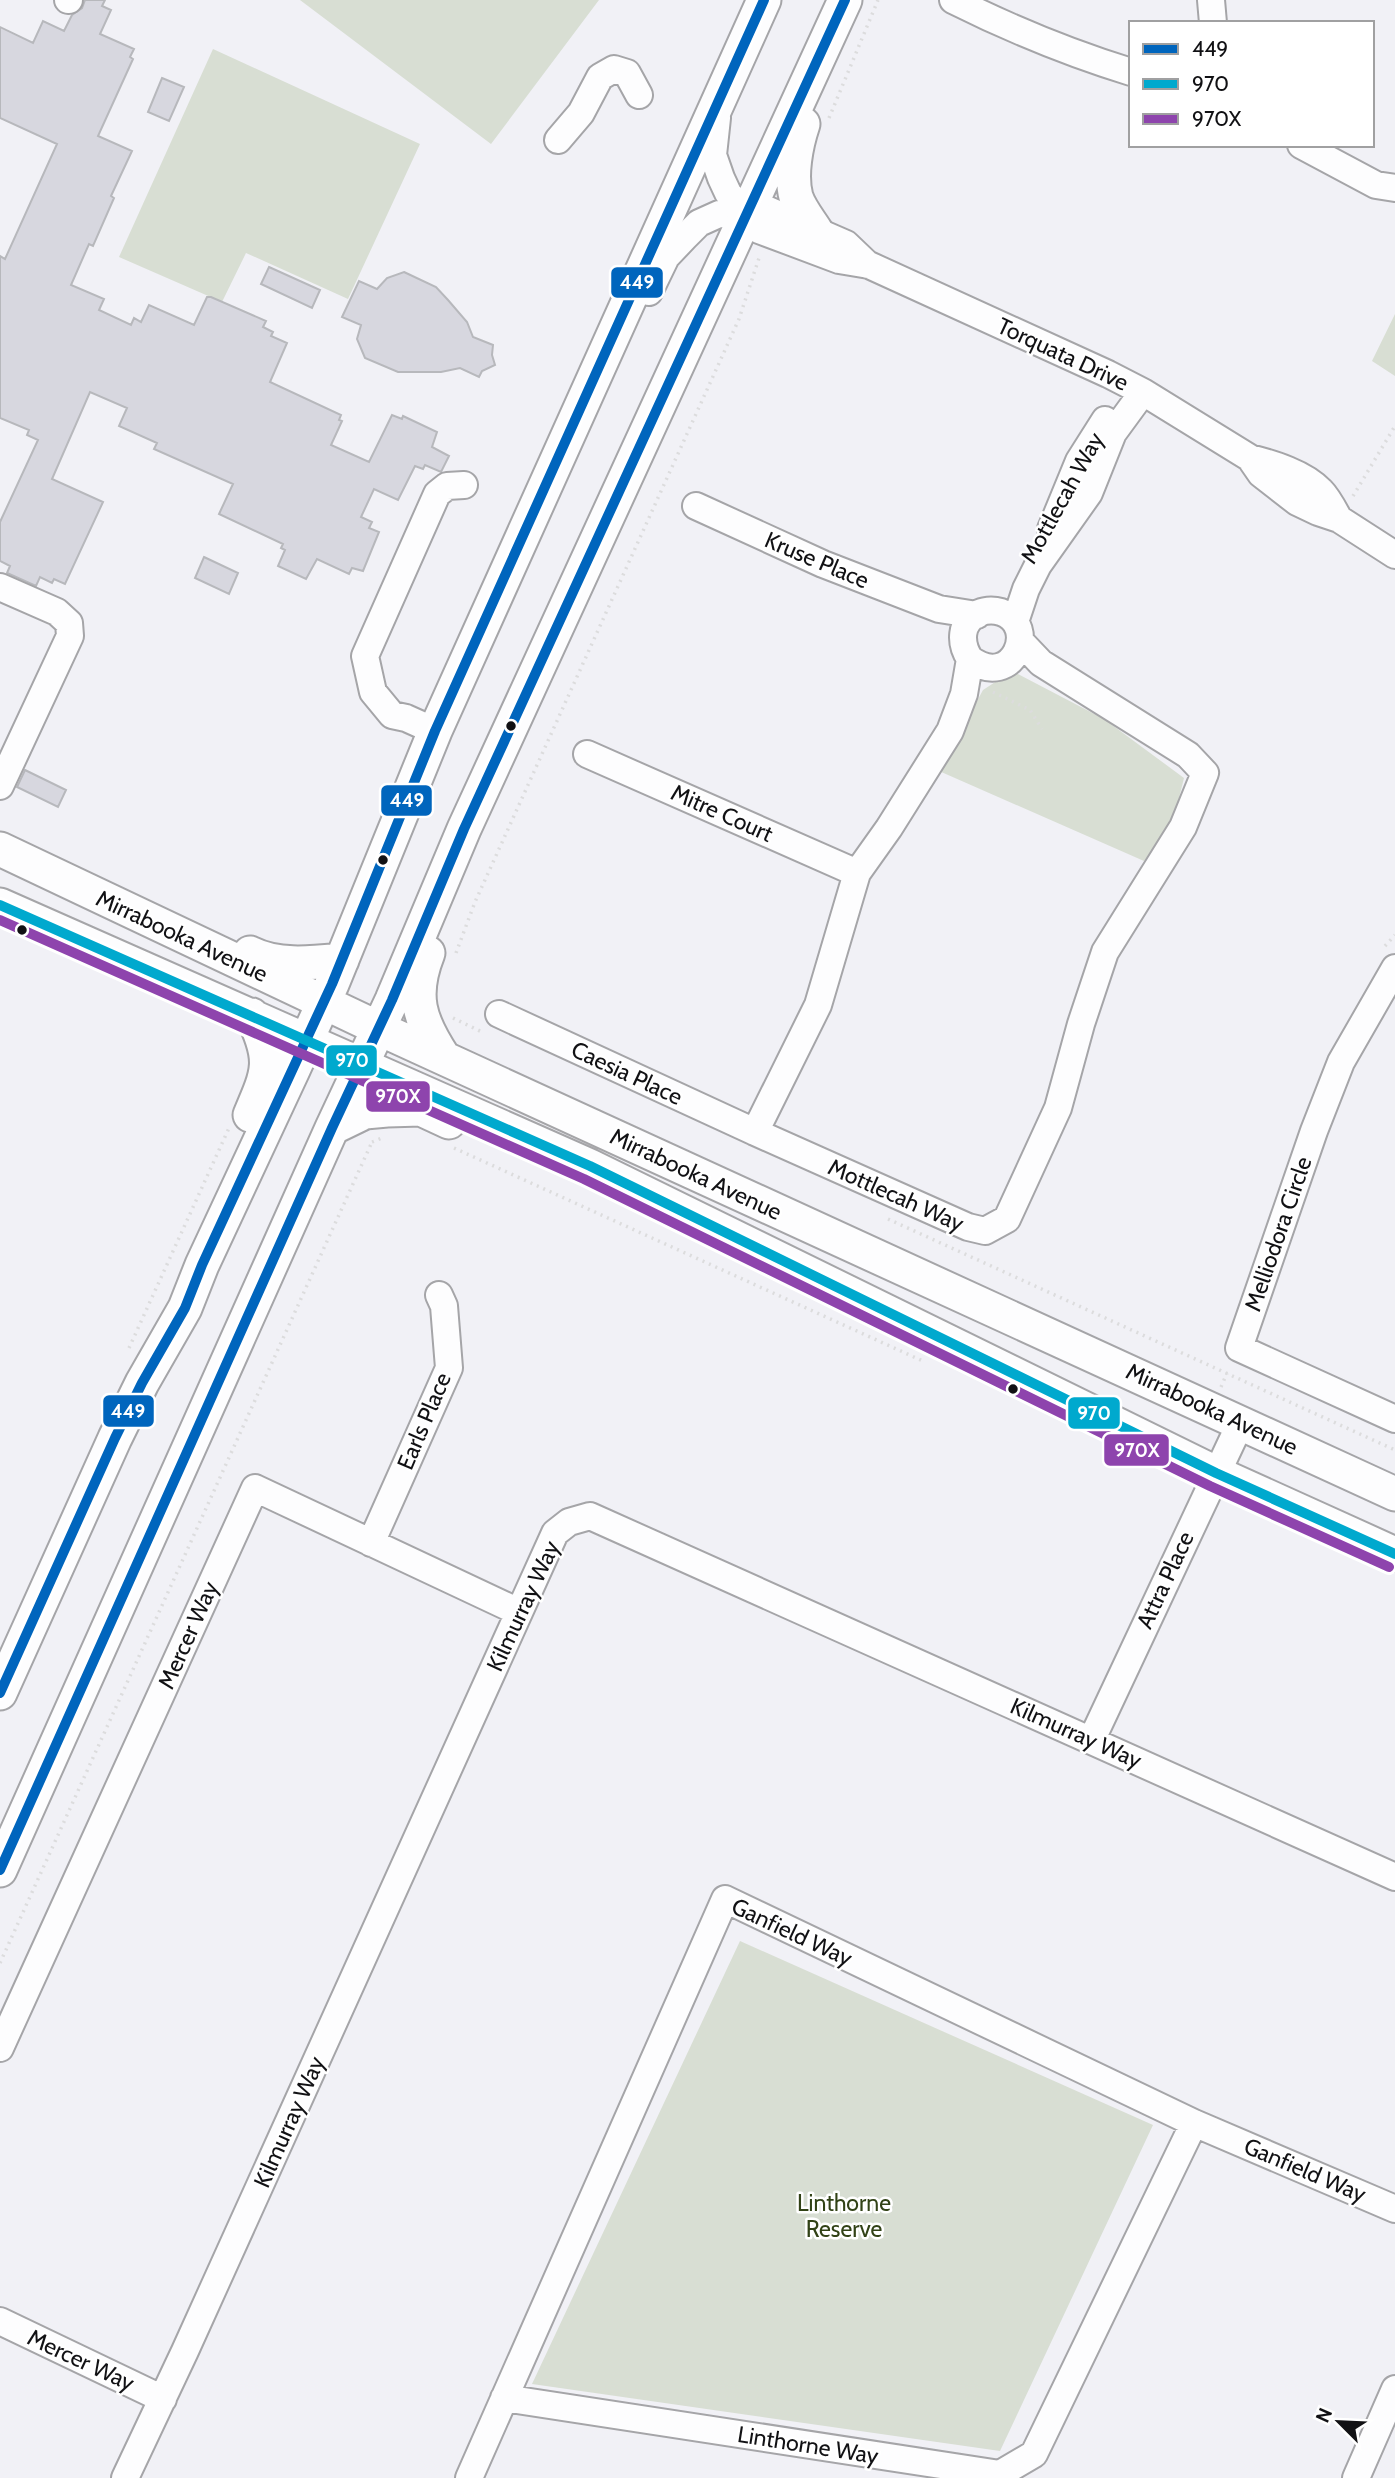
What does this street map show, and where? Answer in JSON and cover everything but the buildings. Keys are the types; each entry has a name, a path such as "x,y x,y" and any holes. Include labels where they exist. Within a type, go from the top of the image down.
{"main road":[{"path":"0,1693 115,1438 185,1308 202,1265 324,1002 435,731 764,0"},
{"path":"0,1870 332,1128 392,1000 464,829 840,11"},
{"path":"816,231 796,198 795,169 799,138 840,11"},
{"path":"444,1058 429,1035 419,1008 420,973 454,887 464,829"},
{"name":"Mirrabooka Avenue","path":"0,849 378,1028 1395,1494"},
{"path":"34,865 134,900 263,960 342,960"},
{"name":"Mirrabooka Avenue","path":"0,905 590,1166 1216,1473 1395,1554"},
{"path":"202,1265 209,1208 265,1079 266,1048 251,1015"},
{"path":"332,1128 374,1130 421,1109 543,1163 590,1166"}],"street":[{"path":"953,0 997,22 1077,55 1129,71"},
{"path":"1211,0 1213,21"},
{"path":"558,140 581,114 600,77 614,69 627,73 639,95"},
{"name":"Torquata Drive","path":"719,101 713,155 728,192 759,230 839,260 869,265 1134,387 1250,458 1261,474 1297,502 1339,519 1395,555"},
{"path":"1305,147 1376,185 1395,188"},
{"name":"Torquata Drive","path":"581,403 609,373 666,257 699,223 719,214 748,215 768,210 846,244 869,265"},
{"name":"Mottlecah Way","path":"988,649 1041,663 1188,755 1205,773 1183,827 1105,952 1081,1024 1058,1108 1007,1219 985,1231 968,1227 755,1132 818,1005 857,873 889,828 950,731 988,649 1011,589 1051,529 1079,461 1134,387"},
{"path":"435,731 393,715 373,692 365,656 438,494 447,486 464,485"},
{"name":"Kruse Place","path":"696,506 813,559 939,609 988,649"},
{"path":"0,587 57,612 69,622 66,645 0,786"},
{"path":"0,736 15,730 49,655 66,645"},
{"name":"Mitre Court","path":"587,754 857,873"},
{"name":"Melliodora Circle","path":"1395,968 1341,1062 1314,1131 1239,1348 1395,1419"},
{"name":"Caesia Place","path":"499,1014 755,1132"},
{"name":"Earls Place","path":"371,1543 449,1368 444,1306 439,1295"},
{"name":"Attra Place","path":"1092,1740 1241,1422"},
{"name":"Mercer Way","path":"0,2048 255,1488 519,1612"},
{"name":"Kilmurray Way","path":"125,2478 555,1533 569,1522 590,1516 1395,1877"},
{"name":"Ganfield Way","path":"469,2478 725,1899 1194,2123 1395,2209"},
{"name":"Linthorne Way","path":"504,2398 1000,2474 1034,2455 1194,2123"},
{"name":"Mercer Way","path":"0,2321 163,2399"},
{"path":"1356,2478 1395,2389"}],"path":[{"path":"455,954 475,902 733,331 760,256"},
{"path":"1339,519 1395,426"},
{"path":"988,649 1015,701 1030,710 1042,729"},
{"path":"0,1963 374,1130"},
{"path":"447,1145 927,1363"}],"green space":[{"path":"300,0 599,0 491,144"},
{"path":"213,49 420,144 348,299 246,253 222,302 119,257"},
{"path":"1395,314 1395,376 1372,361"},
{"path":"1012,671 1104,719 1184,778 1173,822 1144,861 939,771 983,690"},
{"name":"Linthorne Reserve","path":"740,1941 1153,2125 1000,2451 532,2384"}],"transit line":[{"name":"449","path":"0,1693 115,1438 142,1383 185,1308 202,1265 332,984 435,731 764,0"},
{"name":"449","path":"0,1870 332,1128 392,1000 464,829 845,0"},
{"name":"970","path":"0,905 590,1166 1216,1473 1395,1554"},
{"name":"970X","path":"0,920 584,1179 1210,1486 1389,1567"}]}
